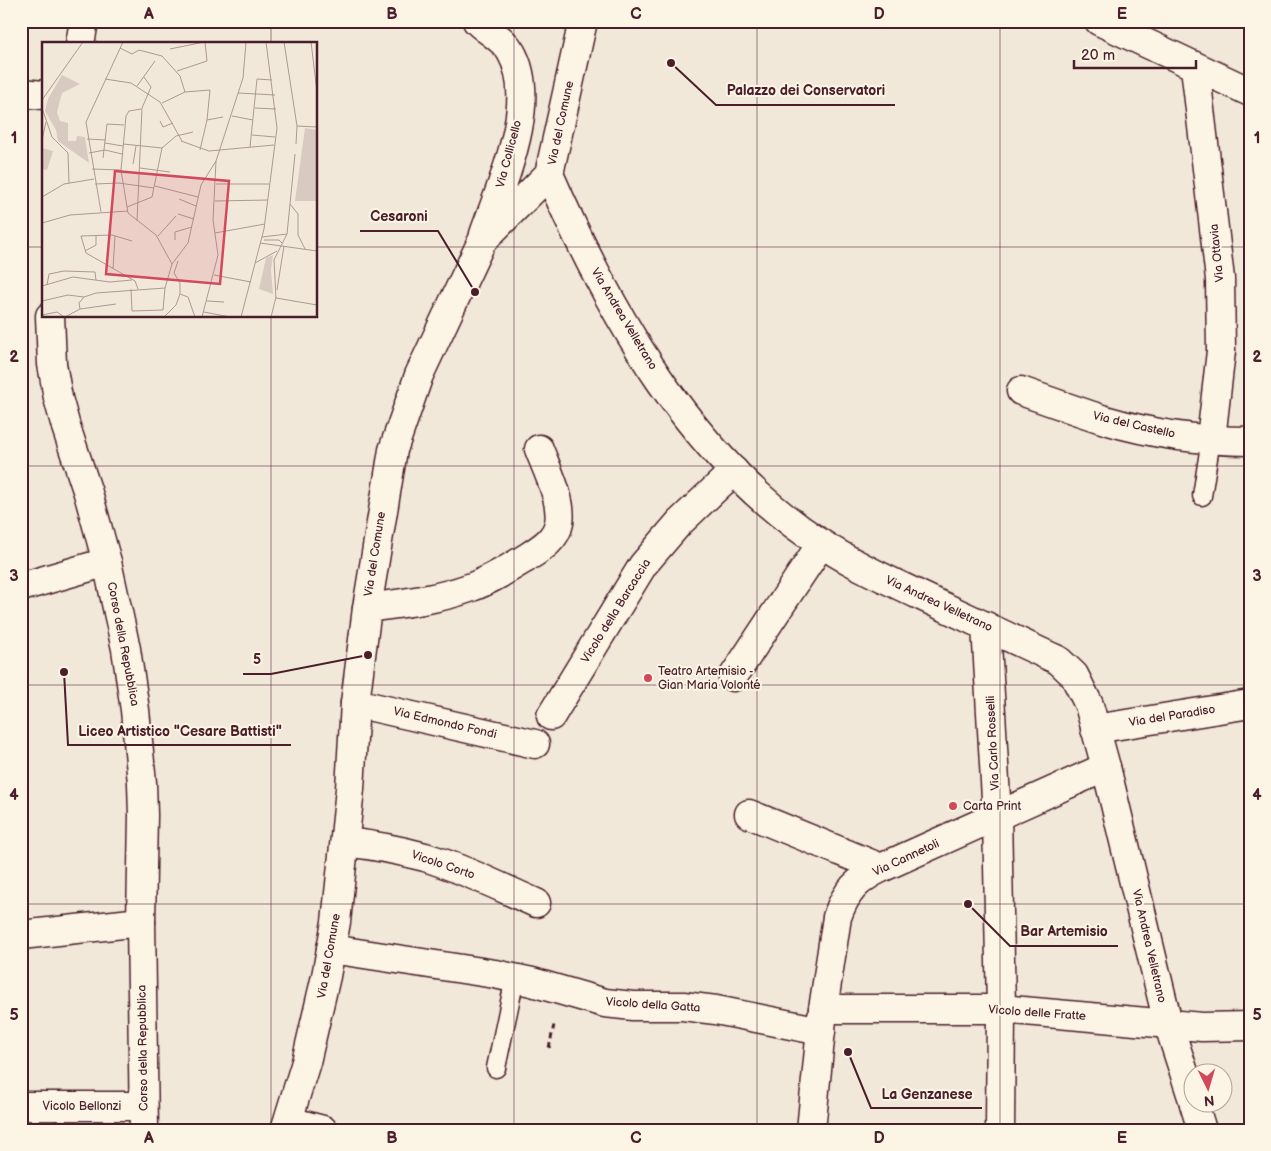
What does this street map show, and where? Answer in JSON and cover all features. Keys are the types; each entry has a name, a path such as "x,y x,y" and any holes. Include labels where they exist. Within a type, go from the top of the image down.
{"street":[{"path":"80,42 84,21"},
{"name":"Via Collicello","path":"477,21 500,39 511,52 519,73 522,94 512,153 482,241"},
{"name":"Via del Comune","path":"287,1125 306,1062 331,949 345,842 355,703 367,608 388,471 399,428 419,375 482,241 549,174 583,21"},
{"path":"1098,21 1250,92"},
{"name":"Via Ottavia","path":"1195,67 1220,279 1219,374 1211,439"},
{"path":"21,93 42,95"},
{"name":"Via Andrea Velletrano","path":"549,174 588,259 632,338 679,406 717,454 734,471 774,509 821,544 871,572 1050,656 1066,667 1074,676 1085,696 1106,768 1168,1023 1184,1072"},
{"name":"Corso della Repubblica","path":"50,318 52,364 58,398 88,493 107,562 126,649 140,753 143,815 141,922 144,1118"},
{"name":"Via del Castello","path":"1021,391 1106,420 1145,430 1211,439 1250,441"},
{"path":"367,608 440,596 468,588 506,570 549,542 559,525 560,516 557,498 539,449"},
{"name":"Vicolo della Barcaccia","path":"551,716 643,565 679,523 734,471"},
{"path":"733,677 821,544"},
{"path":"21,586 107,562"},
{"name":"Via Carlo Rosselli","path":"986,626 998,816 1001,1009 1000,1130"},
{"name":"Via Edmondo Fondi","path":"355,703 535,744"},
{"name":"Via del Paradiso","path":"1095,729 1250,704"},
{"name":"Via Cannetoli","path":"811,1130 822,1020 837,917 841,903 848,891 858,881 881,868 1106,768"},
{"path":"749,814 881,868"},
{"name":"Vicolo Corto","path":"345,842 424,857 478,877 536,903"},
{"path":"21,935 141,922"},
{"name":"Vicolo della Gatta","path":"331,949 515,978 605,1003 634,1006 665,1005 822,1020"},
{"name":"Vicolo delle Fratte","path":"822,1020 1001,1009 1222,1028 1250,1026"},
{"name":"Vicolo Bellonzi","path":"21,1106 144,1118"},
{"name":"Via Andrea Velletrano","path":"1197,1114 1202,1130"},
{"path":"287,1125 323,1130"}],"lane":[{"path":"1202,496 1211,439"},
{"path":"496,1068 515,978"}],"place":[{"name":"Palazzo dei Conservatori","path":"671,63"},
{"name":"Cesaroni","path":"475,292"},
{"name":"5","path":"368,655"},
{"name":"Liceo Artistico \"Cesare Battisti\"","path":"64,672"},
{"name":"Teatro Artemisio - Gian Maria Volonté","path":"648,678"},
{"name":"Carta Print","path":"953,806"},
{"name":"Bar Artemisio","path":"968,904"},
{"name":"La Genzanese","path":"848,1052"}]}
